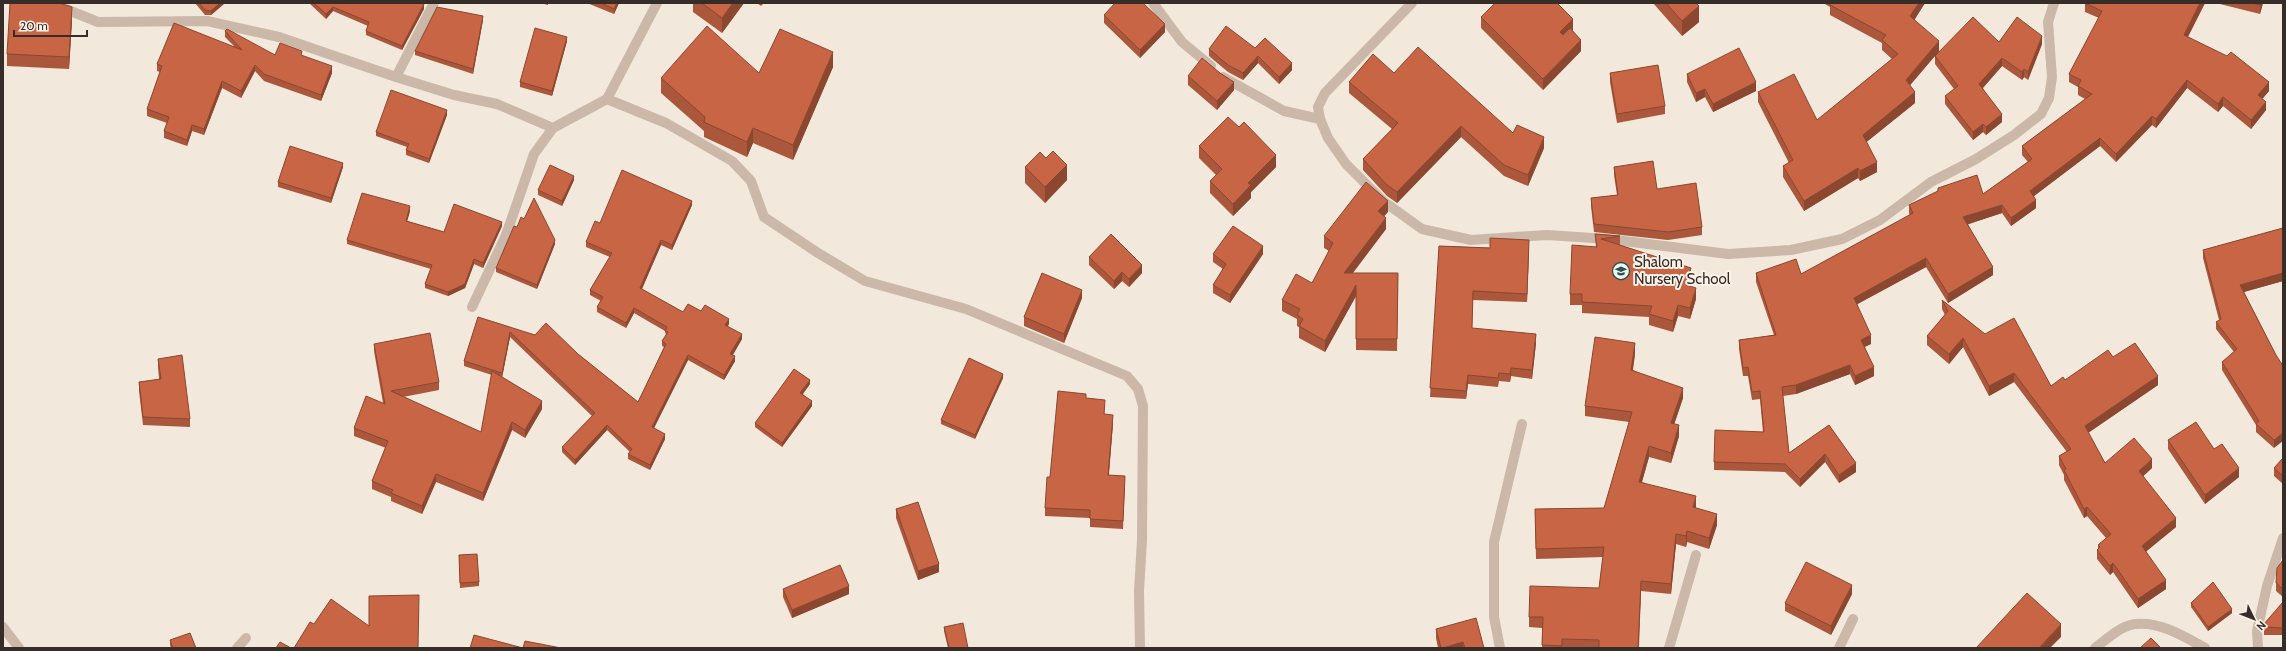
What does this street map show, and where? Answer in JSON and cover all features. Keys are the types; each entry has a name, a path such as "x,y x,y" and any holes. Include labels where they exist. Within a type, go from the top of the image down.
{"street":[{"path":"51,3 98,22 207,21 279,37 396,78 454,95 497,104 553,128"},
{"path":"396,78 434,3"},
{"path":"472,307 506,234 534,154 553,128 607,99 657,3"},
{"path":"1153,3 1182,42 1224,77 1284,111 1320,119"},
{"path":"1412,3 1325,93 1318,107 1320,119 1328,138 1346,164 1383,201 1422,229 1471,240 1547,235 1602,239 1728,254 1791,250 1842,239 1880,220 1932,182 1976,159 2014,135 2041,114 2049,98 2052,77 2048,22 2054,3"},
{"path":"607,99 666,123 732,161 751,181 764,217 818,253 865,280 966,309 1127,376 1138,389 1143,406 1142,540 1139,591 1140,648"},
{"path":"1500,648 1494,617 1494,542 1522,424"},
{"path":"2258,648 2257,631 2267,586 2283,538"},
{"path":"1668,648 1696,555"},
{"path":"1839,648 1853,619"},
{"path":"2096,648 2114,633 2135,624 2163,627 2205,648"},
{"path":"3,627 19,648"},
{"path":"237,648 246,638"}],"building":[{"path":"10,3 59,3 72,7 69,57 7,54"},
{"path":"199,3 220,3 211,11 205,10"},
{"path":"314,3 424,4 402,46 366,31 369,22 333,7 326,14"},
{"path":"601,3 617,3 614,9"},
{"path":"702,3 733,3 722,18"},
{"path":"1115,3 1143,3 1165,24 1140,50 1104,15"},
{"path":"1495,3 1557,3 1573,19 1560,32 1563,35 1570,28 1581,40 1543,79 1481,17"},
{"path":"1666,3 1696,3 1699,6 1682,21"},
{"path":"1831,3 1919,3 1910,16 1939,41 1906,80 1915,92 1863,135 1877,162 1860,171 1858,168 1804,201 1783,166 1793,160 1758,92 1794,74 1817,120 1898,54 1882,40 1886,35 1830,5"},
{"path":"2085,3 2200,3 2184,35 2227,56 2231,52 2269,82 2258,95 2266,102 2251,120 2223,97 2218,104 2187,80 2156,119 2152,116 2116,154 2100,138 2030,191 2036,200 2011,218 2002,205 1963,217 1993,267 1948,294 1926,258 1854,298 1871,335 1861,340 1874,367 1855,376 1850,365 1796,385 1782,387 1789,453 1829,425 1856,463 1839,475 1825,454 1800,479 1785,464 1714,462 1715,430 1764,432 1760,391 1752,392 1748,367 1743,368 1739,340 1776,335 1756,273 1796,259 1801,274 1913,213 1909,205 1938,191 1938,188 1977,175 1983,194 2032,159 2022,146 2092,94 2078,86 2081,80 2069,74 2102,11"},
{"path":"437,7 483,16 473,69 415,51"},
{"path":"1973,17 1999,42 2017,17 2042,36 2028,72 2024,69 2022,72 2002,58 1979,84 2002,114 1986,127 1983,124 1973,132 1945,96 1958,86 1935,56"},
{"path":"174,23 242,50 225,31 227,29 275,55 280,43 302,51 301,55 332,66 321,95 264,74 255,65 241,91 222,81 204,129 192,125 187,140 164,131 169,117 147,109 162,66 157,64"},
{"path":"707,26 759,73 780,29 833,52 793,145 753,128 747,142 704,122 705,117 661,78"},
{"path":"1226,26 1255,48 1265,38 1292,63 1279,77 1258,56 1243,73 1228,65 1209,49"},
{"path":"535,28 567,37 552,91 520,82"},
{"path":"1418,47 1513,133 1517,125 1544,137 1528,175 1504,165 1461,126 1397,192 1387,185 1363,159 1398,123 1349,82 1373,54 1394,73"},
{"path":"1739,48 1756,82 1713,104 1705,89 1696,93 1687,74"},
{"path":"1202,58 1234,82 1217,101 1188,76"},
{"path":"1658,65 1665,106 1617,114 1610,73"},
{"path":"391,90 447,110 429,159 406,150 409,144 376,132"},
{"path":"1228,117 1239,127 1244,122 1276,155 1248,183 1251,185 1233,204 1210,181 1222,169 1199,146"},
{"path":"290,146 343,163 331,198 278,182"},
{"path":"1053,151 1067,165 1045,187 1025,167 1040,152 1046,158"},
{"path":"1653,161 1657,189 1696,183 1702,227 1668,232 1594,224 1591,198 1618,195 1614,167"},
{"path":"550,165 574,176 562,201 538,190"},
{"path":"622,170 692,201 672,245 661,240 640,288 683,312 688,304 701,311 705,305 729,319 725,325 742,334 730,354 735,356 724,375 688,355 652,427 665,434 650,465 628,454 632,449 607,425 575,460 562,447 595,413 510,332 502,373 464,361 478,317 535,335 546,323 578,354 638,402 666,344 662,341 668,332 665,331 667,327 634,308 626,323 597,307 603,297 590,290 612,253 586,242 595,221 600,223"},
{"path":"1366,182 1388,201 1378,211 1386,218 1344,273 1398,273 1397,339 1356,339 1356,285 1325,341 1299,326 1303,319 1297,315 1300,309 1282,300 1296,274 1312,283 1333,243 1324,236"},
{"path":"362,193 410,206 406,221 444,232 454,204 502,222 483,263 474,259 465,284 448,292 425,284 432,265 347,240"},
{"path":"534,198 555,240 537,285 496,268 514,226 517,227 521,217 524,219"},
{"path":"1233,226 1263,246 1230,295 1213,285 1226,264 1213,254"},
{"path":"2283,228 2283,273 2240,285 2283,366 2283,433 2274,440 2256,424 2259,421 2222,362 2237,349 2216,322 2221,319 2203,250"},
{"path":"1111,234 1142,265 1129,279 1122,272 1114,281 1089,257"},
{"path":"1595,234 1620,236 1601,239 1691,268 1686,285 1696,288 1690,308 1678,305 1673,321 1649,314 1652,306 1582,302 1582,294 1570,294 1572,245 1597,247"},
{"path":"1490,238 1529,240 1527,294 1473,291 1472,328 1536,334 1532,370 1511,368 1510,374 1499,373 1498,378 1468,375 1466,391 1430,388 1439,246 1490,248"},
{"path":"1042,273 1082,290 1064,334 1024,317"},
{"path":"1942,300 1985,334 2014,318 2051,386 2063,377 2065,380 2108,350 2113,357 2135,343 2158,376 2085,426 2105,463 2134,438 2152,459 2139,471 2176,518 2142,546 2166,580 2138,599 2113,563 2110,566 2097,550 2100,547 2098,545 2111,534 2087,507 2084,509 2064,470 2066,469 2059,456 2071,449 2014,373 1989,386 1963,338 1949,354 1927,336 1948,311"},
{"path":"430,333 439,382 391,391 481,432 492,371 542,401 525,430 512,422 483,493 436,474 422,506 391,493 393,490 372,481 388,441 354,428 366,396 385,404 374,344"},
{"path":"1595,337 1635,343 1631,370 1683,388 1671,423 1679,425 1671,453 1649,446 1639,482 1696,496 1693,507 1717,514 1709,538 1687,531 1686,536 1676,534 1671,584 1641,581 1638,648 1599,648 1599,640 1562,639 1562,646 1542,645 1543,617 1529,617 1530,586 1599,588 1604,547 1536,549 1535,509 1604,508 1632,412 1585,406"},
{"path":"182,355 190,419 143,417 139,382 161,379 158,359"},
{"path":"969,358 1003,374 975,435 941,420"},
{"path":"794,369 810,380 800,393 812,401 782,443 755,423"},
{"path":"1058,391 1086,394 1086,398 1105,400 1104,414 1113,415 1108,475 1125,476 1123,521 1090,519 1090,510 1045,508 1047,477 1050,477"},
{"path":"2196,422 2214,449 2222,444 2239,468 2205,495 2168,440"},
{"path":"2283,458 2283,476 2274,468"},
{"path":"918,502 939,564 918,571 896,509"},
{"path":"477,554 479,582 460,583 459,555"},
{"path":"2283,560 2283,589 2276,583 2277,568"},
{"path":"1806,562 1852,585 1831,626 1785,603"},
{"path":"840,565 849,586 792,610 783,589"},
{"path":"2213,582 2232,609 2208,627 2191,603"},
{"path":"2027,593 2061,624 2039,648 1976,648"},
{"path":"419,595 418,648 294,648 310,622 314,624 331,599 369,626 369,596"},
{"path":"2283,602 2283,628 2264,627 2264,624"},
{"path":"1476,618 1484,648 1465,648 1463,642 1441,648 1436,629"},
{"path":"963,623 968,648 949,648 944,627"},
{"path":"190,633 196,648 173,648 170,640"},
{"path":"474,635 523,648 470,648"},
{"path":"2151,638 2161,648 2140,648"},
{"path":"525,641 561,648 523,648"},
{"path":"280,642 291,648 276,648"}],"place":[{"name":"Shalom Nursery School","path":"1621,271"}]}
